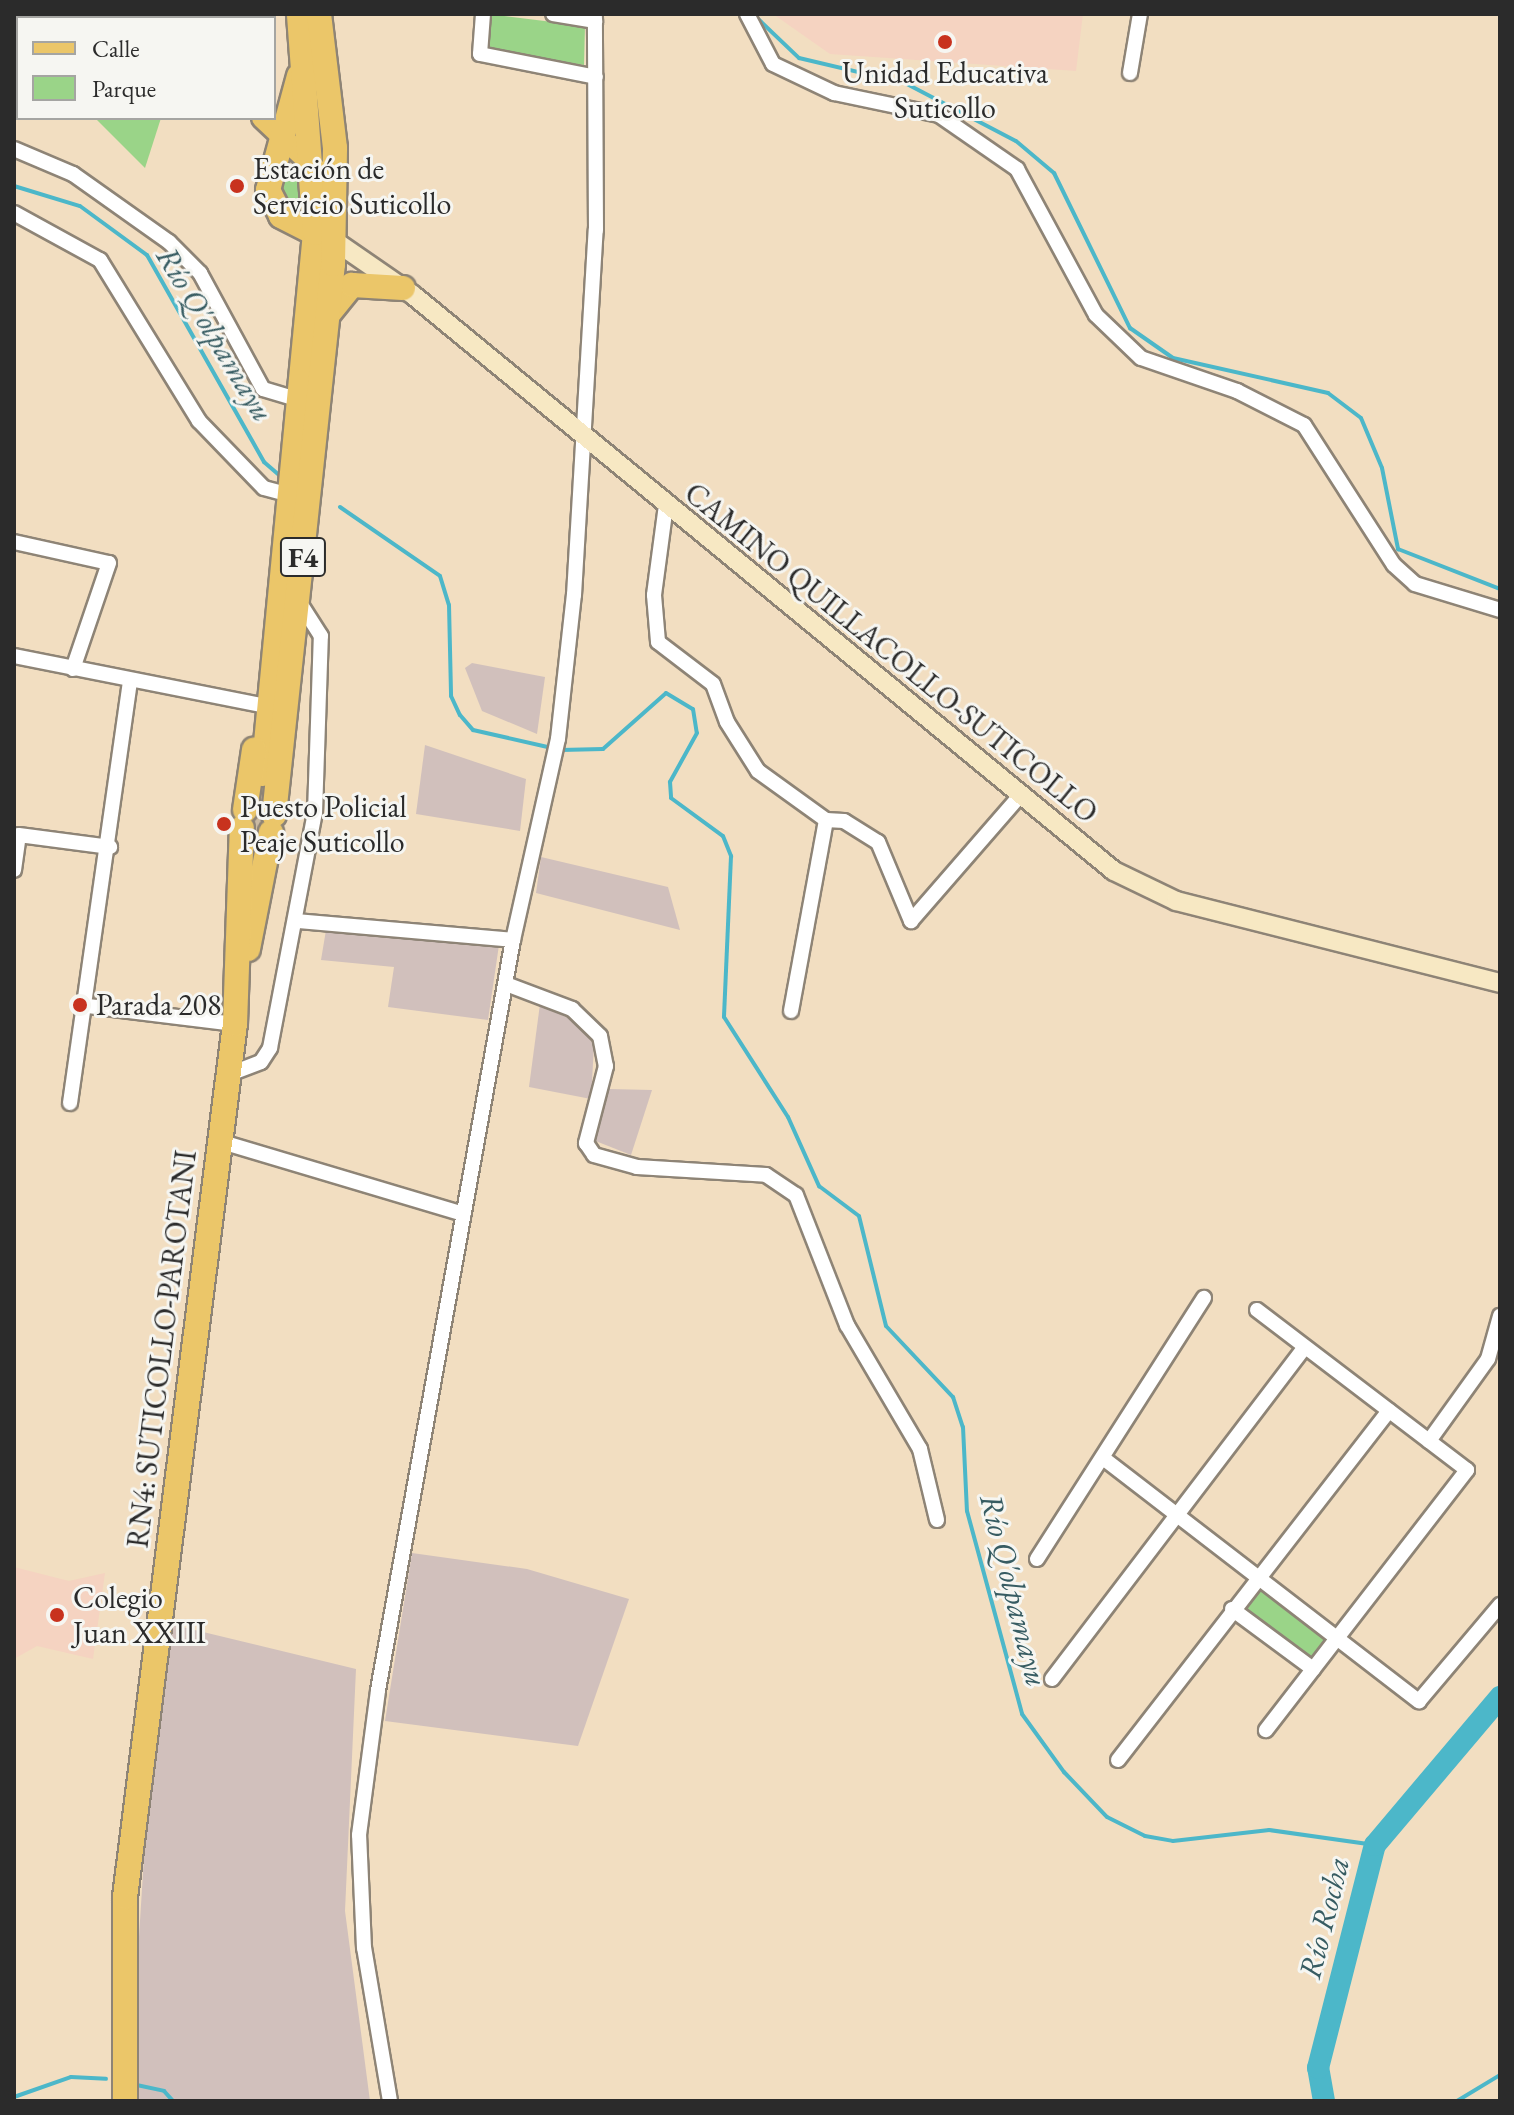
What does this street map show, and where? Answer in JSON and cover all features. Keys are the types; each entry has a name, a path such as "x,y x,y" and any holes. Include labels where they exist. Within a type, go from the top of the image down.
{"highway":[{"name":"F4","path":"258,822 298,600 330,312 325,235 299,77 299,14"},
{"name":"F4","path":"258,822 266,706 293,496 310,327 336,187 319,14"},
{"path":"276,106 299,77"},
{"path":"299,77 273,167 271,204 288,223 310,327"},
{"path":"288,223 325,235"},
{"path":"330,312 352,285 403,288"},
{"name":"RN4: SUTICOLLO-PAROTANI","path":"125,2101 125,1897 222,1142 240,947 258,822"},
{"name":"RN4: SUTICOLLO-PAROTANI","path":"238,987 258,822"}],"main road":[{"path":"261,120 273,167"},
{"path":"262,120 336,187"},
{"name":"CAMINO QUILLACOLLO-SUTICOLLO","path":"325,235 403,288 1018,798 1143,889 1500,983"}],"street":[{"path":"483,14 480,54 596,77"},
{"path":"390,2101 364,1948 359,1835 513,940 558,739 574,595 580,436 596,230 595,18 553,14"},
{"path":"747,14 773,64 834,93 939,115 1017,169 1096,315 1141,358 1237,391 1304,425 1394,565 1415,584 1500,610"},
{"path":"1130,73 1140,14"},
{"path":"14,149 73,174 169,242 200,273 263,389 304,401"},
{"path":"14,213 100,260 199,421 264,488 293,496"},
{"path":"666,505 654,595 658,642 713,684 727,722 758,771 826,820 844,821 878,842 911,921 1018,798"},
{"path":"14,542 109,563 73,669"},
{"path":"227,1075 261,1062 270,1048 297,921 315,813 321,636 298,600"},
{"path":"14,656 130,683 266,706"},
{"path":"70,1103 88,1006 130,683"},
{"path":"791,1011 826,820"},
{"path":"14,870 19,835 110,847"},
{"path":"297,921 513,940"},
{"path":"506,984 572,1009 600,1036 606,1066 586,1143 594,1155 637,1167 766,1175 796,1195 847,1325 920,1449 937,1520"},
{"path":"88,1006 235,1024"},
{"path":"222,1142 464,1214"},
{"path":"1037,1559 1204,1298"},
{"path":"1257,1310 1467,1470 1266,1730"},
{"path":"1429,1441 1488,1359 1500,1316"},
{"path":"1052,1679 1305,1347"},
{"path":"1118,1760 1257,1576 1389,1411"},
{"path":"1103,1458 1419,1701 1500,1605"},
{"path":"1232,1609 1313,1669"}],"shaded area":[{"name":"Unidad Educativa Suticollo","path":"773,14 1083,14 1076,71 830,54"},
{"path":"472,663 545,677 537,734 482,711 465,668"},
{"path":"425,745 526,779 520,831 416,814"},
{"path":"541,857 668,887 680,930 536,893"},
{"path":"326,930 499,945 488,1020 388,1007 394,967 321,960"},
{"path":"540,1004 576,1022 594,1045 591,1099 529,1087"},
{"path":"609,1089 652,1090 631,1155 593,1140"},
{"path":"412,1553 527,1569 629,1599 578,1746 385,1721"},
{"name":"Colegio Juan XXIII","path":"14,1567 69,1581 105,1573 93,1659 37,1646 14,1659"},
{"path":"170,1624 356,1669 345,1911 370,2101 137,2101 132,2048 145,1841"}],"green space":[{"path":"14,14 158,16 16,16 16,42"},
{"path":"489,14 585,26 584,65 490,51"},
{"path":"97,120 160,120 145,168"},
{"path":"299,173 305,209 289,213 276,184"},
{"path":"1257,1583 1331,1639 1314,1662 1240,1606"}],"waterway":[{"path":"755,16 799,58 905,83 1016,141 1054,173 1130,328 1173,358 1328,393 1361,418 1382,468 1398,549 1500,589"},
{"name":"Río Q'olpamayu","path":"14,186 80,206 147,255 264,462 281,477"},
{"name":"Río Q'olpamayu","path":"340,507 440,576 449,605 451,696 460,715 473,730 552,748"},
{"name":"Río Q'olpamayu","path":"561,750 603,749 666,693 693,709 697,733 670,782 671,798 723,836 731,856 724,1017 788,1117 819,1186 859,1216 886,1326 953,1397 963,1427 967,1511 1022,1714 1064,1772 1107,1817 1145,1836 1173,1841 1269,1830 1375,1845"},
{"name":"Río Rocha","path":"1324,2101 1318,2068 1375,1845 1500,1697"},
{"path":"1457,2101 1500,2075"},
{"path":"14,2097 71,2077 106,2079"},
{"path":"132,2084 164,2091 173,2101"}],"tunnel":[{"path":"257,831 260,813"}],"place":[{"name":"Unidad Educativa Suticollo","path":"945,42"},
{"name":"Estación de Servicio Suticollo","path":"237,186"},
{"name":"Puesto Policial Peaje Suticollo","path":"224,824"},
{"name":"Parada 208","path":"80,1005"},
{"name":"Colegio Juan XXIII","path":"57,1615"}]}
